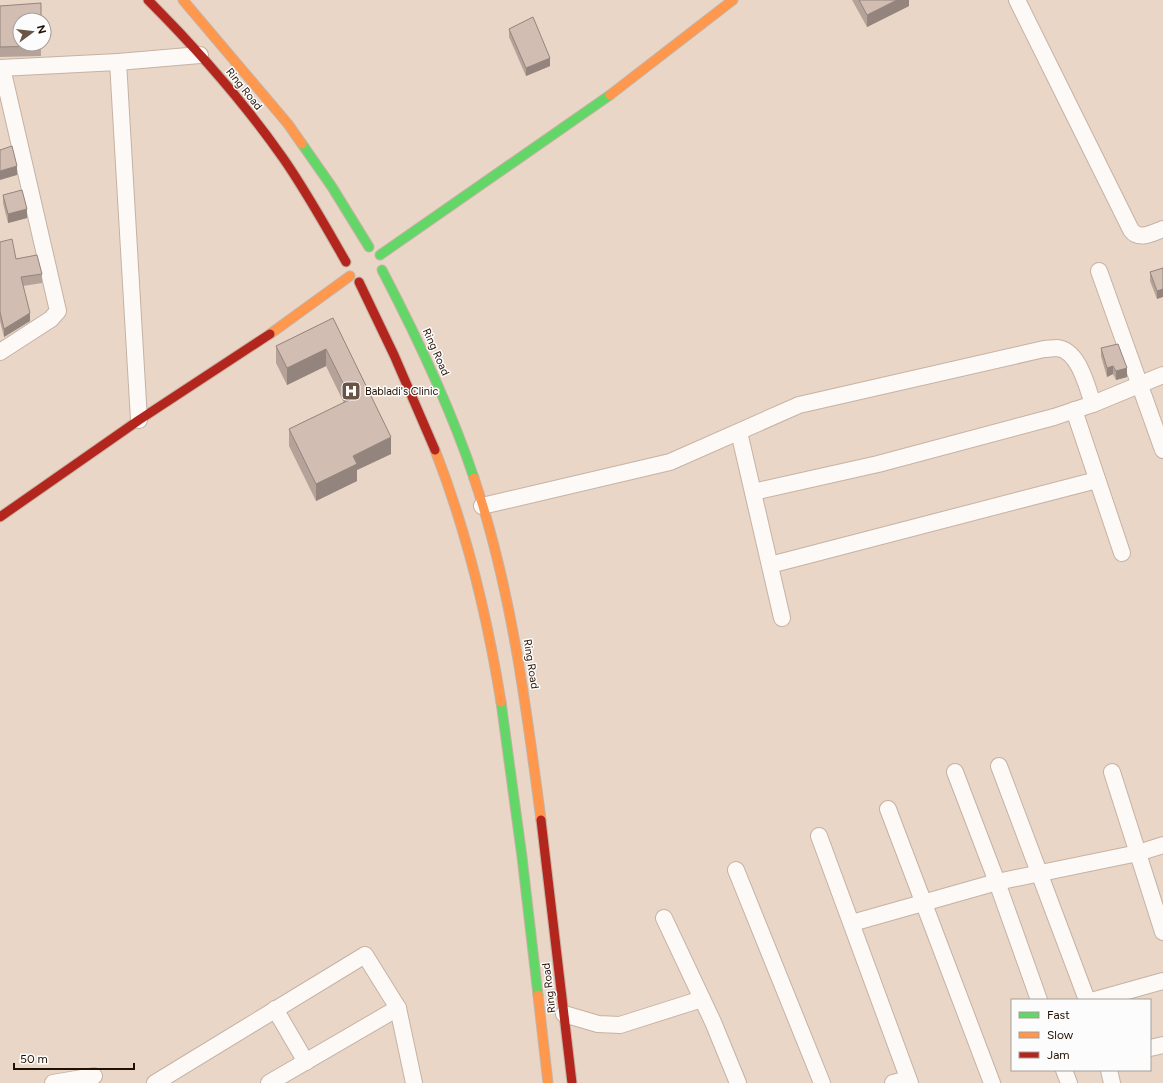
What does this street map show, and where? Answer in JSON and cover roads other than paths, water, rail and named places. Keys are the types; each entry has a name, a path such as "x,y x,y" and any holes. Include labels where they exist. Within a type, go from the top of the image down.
{"main road":[{"name":"Ring Road","path":"148,0 230,89 283,158 319,214 346,262"},
{"name":"Ring Road","path":"183,0 288,124 332,187 369,247"},
{"path":"380,255 630,81 733,0"},
{"path":"369,247 380,255 383,262 382,270 373,281 359,282 350,276 346,262 354,250 369,247"},
{"name":"Ring Road","path":"382,270 431,367 465,454 491,534 511,617 528,723 572,1083"},
{"path":"0,517 139,420 286,324 350,276"},
{"name":"Ring Road","path":"359,282 397,360 423,420 463,534 478,583 492,646 504,728 523,866 548,1083"}],"street":[{"path":"1017,0 1131,230 1138,235 1145,236 1163,229"},
{"path":"0,352 51,319 58,311 1,68 118,62 200,55"},
{"path":"118,62 139,420"},
{"path":"1099,271 1163,450"},
{"path":"482,506 670,462 799,405 1037,351 1058,348 1067,352 1077,361 1093,404"},
{"path":"753,492 878,464 1074,410 1093,404 1163,375"},
{"path":"1074,410 1122,553"},
{"path":"739,432 782,618"},
{"path":"770,565 1097,480"},
{"path":"999,766 1088,999"},
{"path":"954,772 997,882 1039,999"},
{"path":"1112,772 1163,932"},
{"path":"888,809 992,1083"},
{"path":"819,836 852,923 904,1082"},
{"path":"852,923 997,882 1138,854 1163,845"},
{"path":"736,870 822,1083"},
{"path":"664,918 702,999 738,1083"},
{"path":"155,1083 365,955 398,1008 414,1083"},
{"path":"1099,999 1163,981"},
{"path":"564,1014 598,1024 620,1025 702,999"},
{"path":"270,1083 293,1077 306,1062 398,1008"},
{"path":"274,1010 306,1062"},
{"path":"1151,1048 1163,1045"},
{"path":"1064,1071 1069,1083"},
{"path":"1109,1071 1112,1083"},
{"path":"53,1083 94,1076"}],"place":[{"name":"Babladi's Clinic","path":"351,391"}]}
